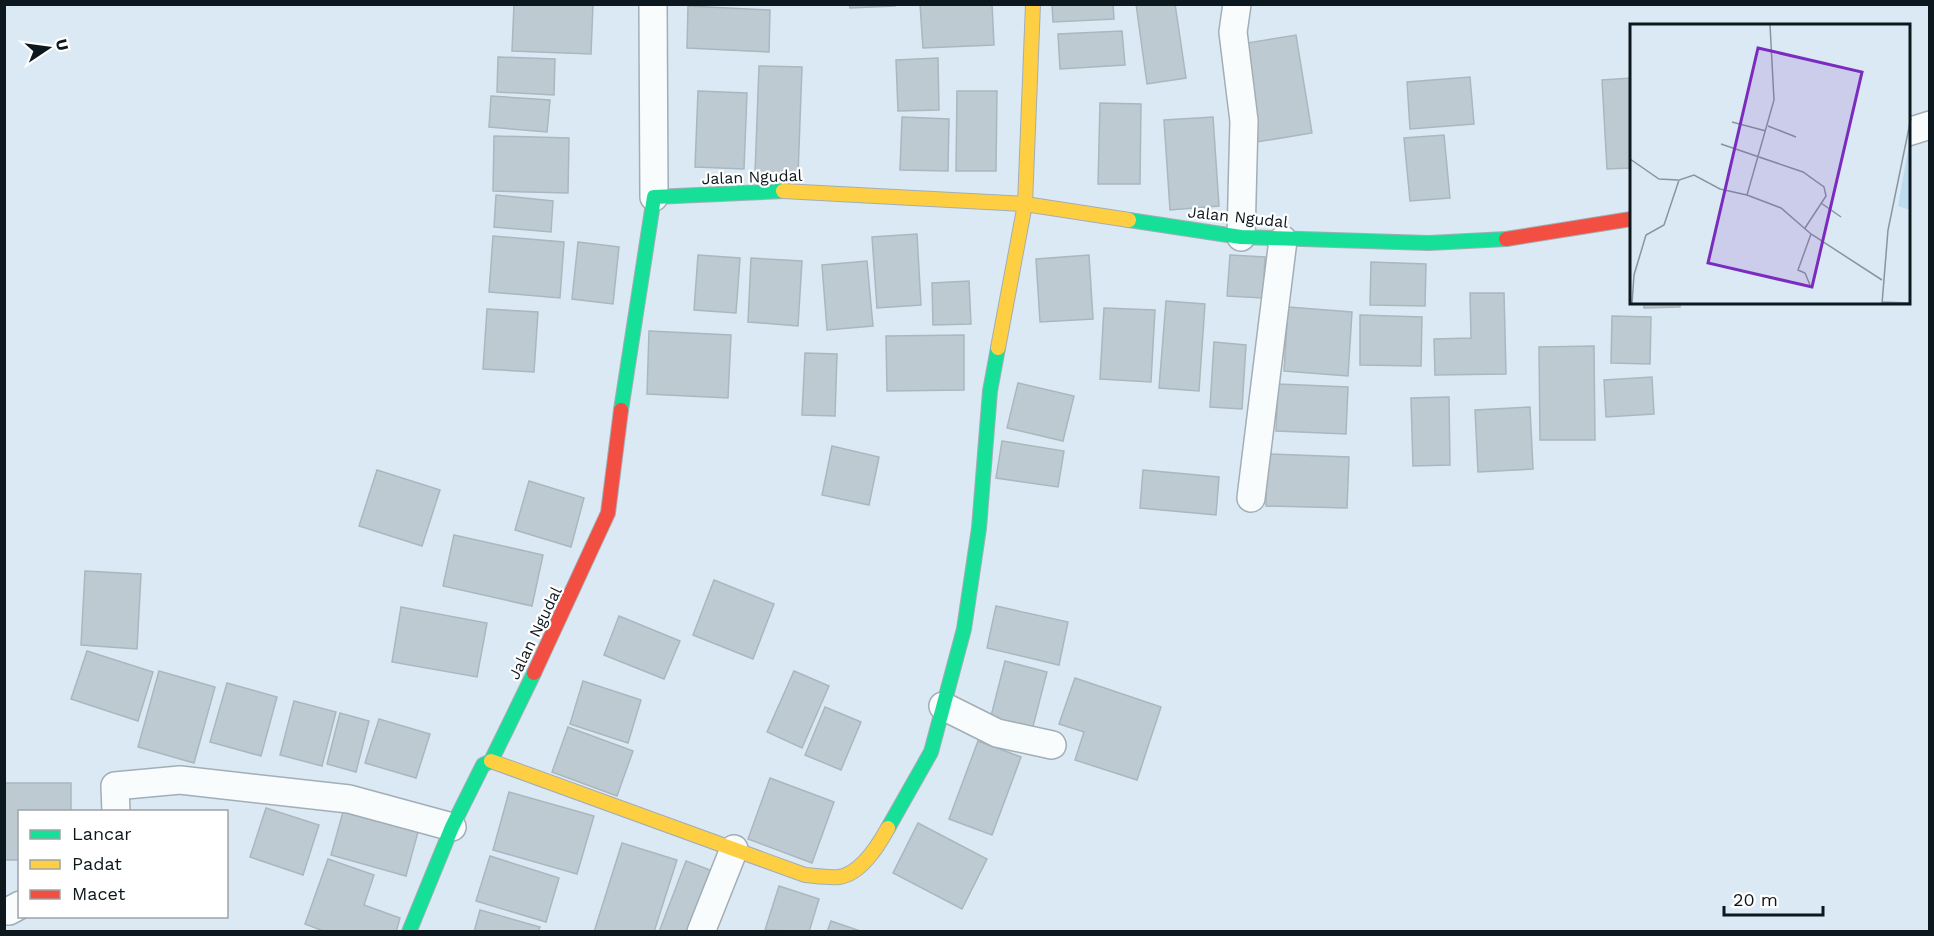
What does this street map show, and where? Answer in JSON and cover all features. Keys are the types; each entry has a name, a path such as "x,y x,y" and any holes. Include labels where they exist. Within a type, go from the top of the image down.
{"street":[{"path":"653,4 654,198"},
{"path":"491,761 805,876 840,877 857,869 879,844 931,752 964,629 979,528 990,391 1025,204 1033,4"},
{"path":"1237,4 1233,32 1244,121 1241,237"},
{"path":"1910,131 1929,125"},
{"name":"Jalan Ngudal","path":"409,932 452,827 483,765 491,761 572,596 608,513 627,362 654,198 799,190 1025,204 1241,237 1283,240 1429,243 1512,239 1630,219"},
{"path":"1251,498 1283,240"},
{"path":"943,706 997,732 1052,746"},
{"path":"116,799 180,780 349,799 452,827"},
{"path":"701,932 734,849"}],"building":[{"path":"514,4 593,4 591,54 512,51"},
{"path":"849,4 895,4 895,6 850,8"},
{"path":"920,4 992,4 994,45 923,48"},
{"path":"1052,4 1113,4 1114,19 1053,22"},
{"path":"1136,4 1175,4 1186,78 1147,84"},
{"path":"688,6 770,10 769,52 687,48"},
{"path":"1122,31 1125,65 1060,69 1058,34"},
{"path":"1296,35 1312,133 1257,142 1241,44"},
{"path":"498,57 555,59 554,95 497,92"},
{"path":"938,58 939,110 898,111 896,60"},
{"path":"759,66 802,67 798,175 755,173"},
{"path":"1470,77 1474,124 1410,129 1407,82"},
{"path":"1630,78 1630,168 1607,169 1602,80"},
{"path":"698,91 747,93 744,169 695,167"},
{"path":"957,91 997,91 996,171 956,171"},
{"path":"491,96 550,100 547,132 489,127"},
{"path":"1100,103 1141,104 1140,184 1098,184"},
{"path":"902,117 949,119 948,171 900,170"},
{"path":"1213,117 1219,206 1170,210 1164,120"},
{"path":"1444,135 1450,198 1410,201 1404,138"},
{"path":"494,136 569,138 568,193 493,191"},
{"path":"496,195 553,201 551,232 494,227"},
{"path":"917,234 921,305 877,308 872,237"},
{"path":"493,236 564,242 560,298 489,292"},
{"path":"578,242 619,247 613,304 572,299"},
{"path":"698,255 740,258 736,313 694,310"},
{"path":"1089,255 1093,319 1040,322 1036,259"},
{"path":"1230,255 1265,257 1263,298 1227,296"},
{"path":"751,258 802,261 798,326 748,322"},
{"path":"867,261 873,326 827,330 822,265"},
{"path":"1371,262 1426,264 1425,306 1370,305"},
{"path":"969,281 971,324 933,325 932,283"},
{"path":"1470,293 1504,293 1506,374 1435,375 1434,339 1471,338"},
{"path":"1166,301 1205,304 1199,391 1159,388"},
{"path":"1644,304 1680,304 1680,307 1644,308"},
{"path":"1288,307 1352,312 1348,376 1284,371"},
{"path":"1104,308 1155,310 1151,382 1100,379"},
{"path":"487,309 538,312 534,372 483,369"},
{"path":"1360,315 1422,317 1421,366 1360,365"},
{"path":"1612,316 1651,317 1650,364 1611,363"},
{"path":"649,331 731,335 728,398 647,394"},
{"path":"964,335 964,390 887,391 886,336"},
{"path":"1214,342 1246,345 1242,409 1210,407"},
{"path":"1594,346 1595,440 1540,440 1539,347"},
{"path":"805,353 837,354 835,416 802,415"},
{"path":"1652,377 1654,414 1606,417 1604,380"},
{"path":"1018,383 1074,396 1063,441 1007,428"},
{"path":"1278,384 1348,387 1346,434 1276,431"},
{"path":"1449,397 1450,465 1413,466 1411,398"},
{"path":"1530,407 1533,469 1478,472 1475,410"},
{"path":"1002,441 1064,451 1058,487 996,478"},
{"path":"832,446 879,457 869,505 822,495"},
{"path":"1267,454 1349,457 1347,508 1266,506"},
{"path":"377,470 440,490 422,546 359,526"},
{"path":"1143,470 1219,477 1216,515 1140,508"},
{"path":"529,481 584,498 571,547 515,530"},
{"path":"454,535 543,555 532,606 443,586"},
{"path":"85,571 141,574 137,649 81,645"},
{"path":"714,580 774,604 753,659 693,635"},
{"path":"996,606 1068,622 1059,665 987,648"},
{"path":"401,607 487,623 477,677 392,662"},
{"path":"619,616 680,641 664,679 604,655"},
{"path":"87,651 153,672 138,721 71,699"},
{"path":"1005,661 1047,672 1032,730 990,720"},
{"path":"159,671 215,687 194,763 138,747"},
{"path":"794,671 829,686 802,748 767,732"},
{"path":"1075,678 1161,707 1137,780 1075,760 1084,732 1059,724"},
{"path":"583,681 641,700 628,743 570,724"},
{"path":"227,683 277,697 261,756 210,742"},
{"path":"294,701 336,712 322,766 280,755"},
{"path":"825,707 861,722 841,770 805,755"},
{"path":"340,713 369,721 356,772 327,764"},
{"path":"379,719 430,734 416,778 365,763"},
{"path":"568,727 633,751 617,796 552,772"},
{"path":"978,741 1021,757 992,835 949,819"},
{"path":"770,778 834,802 812,863 748,839"},
{"path":"4,783 71,783 71,810 18,810 18,860 4,860"},
{"path":"509,792 594,816 577,874 493,850"},
{"path":"266,808 319,825 303,875 250,857"},
{"path":"343,812 418,832 406,876 331,855"},
{"path":"918,823 987,859 962,909 893,873"},
{"path":"622,843 677,860 654,932 594,932"},
{"path":"490,856 559,878 546,922 476,901"},
{"path":"328,859 374,875 364,905 400,918 396,932 326,932 305,924"},
{"path":"686,861 718,873 696,932 659,932"},
{"path":"779,886 819,899 809,932 765,930"},
{"path":"480,910 540,927 538,932 474,932"},
{"path":"831,921 863,932 827,932"}],"traffic: fast":[{"path":"621,410 654,197 783,191"},
{"path":"1129,220 1241,237 1429,243 1506,239"},
{"path":"888,828 931,752 964,629 979,528 990,391 998,348"},
{"path":"409,932 452,827 483,765 491,761 534,673"}],"traffic: slow":[{"path":"998,348 1025,204 1033,4"},
{"path":"783,191 1025,204 1129,220"},
{"path":"491,761 805,875 839,877 855,871 874,851 888,828"}],"traffic: jam":[{"path":"1506,239 1630,219"},
{"path":"534,673 608,513 621,410"}]}
